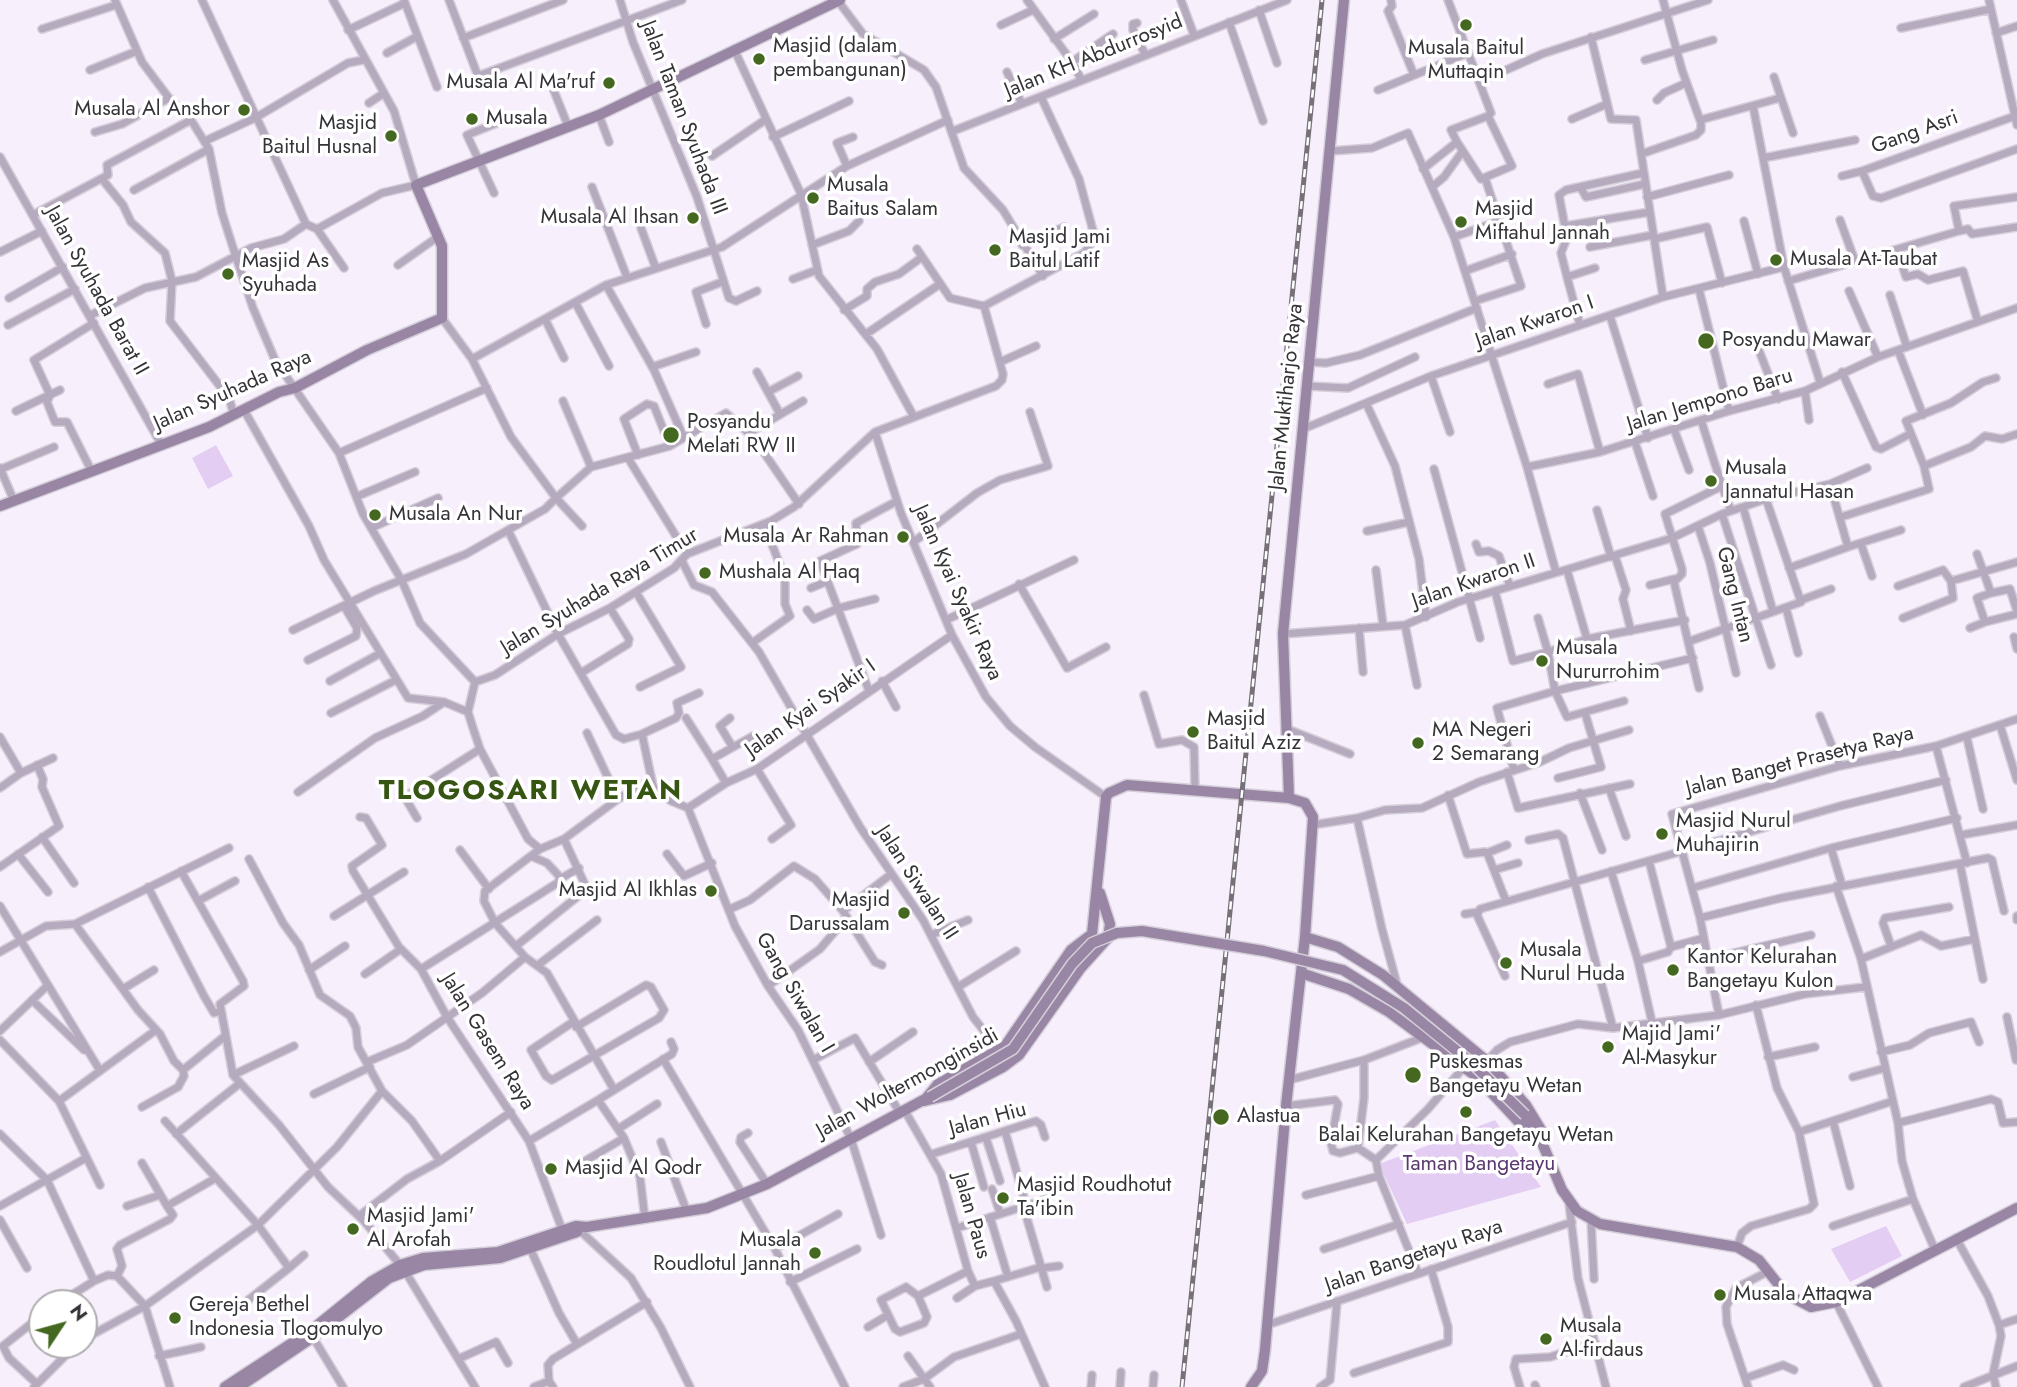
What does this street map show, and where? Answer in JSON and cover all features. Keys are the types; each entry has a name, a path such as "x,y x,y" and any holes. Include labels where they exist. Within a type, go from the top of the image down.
{"street":[{"path":"202,0 306,224 317,229 344,268"},
{"path":"333,0 363,60 384,93 406,144 416,185 439,236 442,318 472,359 511,437 556,498 582,526"},
{"path":"450,0 478,76 628,24 682,0"},
{"path":"463,38 563,0"},
{"name":"Jalan Taman Syuhada III","path":"620,0 697,197 722,282"},
{"path":"1027,0 1072,62 1081,79"},
{"path":"1181,0 1194,35"},
{"name":"Jalan KH Abdurrosyid","path":"953,134 1081,79 1287,0"},
{"name":"Jalan Muktiharjo Raya","path":"1289,798 1283,634 1331,151 1343,0"},
{"path":"1391,0 1392,6 1388,11 1414,75"},
{"path":"1448,0 1491,113 1451,130 1481,180 1511,166 1488,116"},
{"path":"1640,154 1696,135 1701,130 1701,121 1686,83 1663,0"},
{"path":"1479,82 1542,54 1708,0"},
{"path":"1989,0 2015,105 2017,125"},
{"path":"317,229 383,193 416,185 599,115 841,1 863,34 911,59 924,70 936,87 964,168 1003,210 1043,276"},
{"path":"348,30 404,2 437,87"},
{"path":"42,29 115,3 137,51 169,98 191,120 205,141 222,213 236,257 253,308 275,360 339,453 371,528 402,581 420,623 475,682 468,712 480,749 528,839 560,879"},
{"path":"1901,28 1991,9"},
{"path":"1001,24 1033,10"},
{"path":"1259,10 1277,63"},
{"path":"1054,39 1094,14"},
{"path":"1229,22 1264,121"},
{"path":"1137,23 1133,24 1133,30 1145,54"},
{"path":"1996,33 2017,26"},
{"path":"1072,62 1114,34"},
{"path":"387,53 416,37"},
{"path":"1591,37 1613,121 1636,120 1663,297"},
{"path":"1645,60 1713,40"},
{"path":"734,50 801,194 817,270 844,310 866,334 915,417"},
{"path":"90,71 137,51"},
{"path":"1378,90 1468,53"},
{"path":"205,141 255,118 348,63 363,60"},
{"path":"1007,72 1022,104"},
{"path":"1774,77 1793,133"},
{"path":"1657,100 1664,93 1686,83"},
{"path":"554,91 568,126"},
{"path":"369,103 384,93"},
{"path":"917,249 954,301 984,306 1084,253 1096,238 1079,179 1041,97"},
{"path":"95,132 122,124 169,98"},
{"path":"1701,121 1780,98"},
{"path":"773,137 849,101"},
{"path":"1572,118 1607,104"},
{"path":"1753,106 1784,267 1820,382"},
{"path":"599,115 609,142"},
{"name":"Gang Asri","path":"2015,116 1862,171 1871,193 1875,198 1881,198 2017,149"},
{"path":"494,193 467,135 512,117"},
{"path":"191,120 107,165 105,177 131,222 165,253 175,282 170,321 239,412 309,526 324,560 393,681 408,698 468,712"},
{"path":"712,156 765,120"},
{"path":"472,359 546,321 607,285 655,266 722,247 847,166 948,120"},
{"path":"1331,151 1372,148 1407,133 1454,237 1527,467 1556,572"},
{"path":"847,166 837,143 853,137"},
{"path":"1763,158 1855,140"},
{"path":"1423,169 1457,142"},
{"path":"134,190 209,149"},
{"path":"1433,187 1462,152"},
{"name":"Jalan Syuhada Barat II","path":"0,157 91,314 161,444"},
{"path":"1842,176 1862,171"},
{"path":"1580,325 1561,253 1567,240 1558,198 1566,190 1643,173"},
{"path":"1647,197 1729,175"},
{"path":"33,215 105,177"},
{"path":"1310,362 1326,363 1360,355 1521,287 1513,254 1485,178"},
{"path":"1581,188 1586,197 1645,184"},
{"path":"592,187 628,277"},
{"path":"1959,231 1954,206 2017,197"},
{"path":"1565,226 1650,212"},
{"path":"1744,220 1758,274"},
{"path":"1840,220 1855,261"},
{"path":"812,245 849,231 859,221"},
{"path":"1454,237 1499,221"},
{"path":"91,314 124,297 202,275 269,241 284,239 306,224"},
{"path":"1022,245 1064,227"},
{"path":"1590,247 1707,227 1721,283"},
{"path":"1788,281 1959,231 1968,229 1972,234 2017,227"},
{"path":"641,228 655,266"},
{"path":"0,252 42,231"},
{"path":"398,265 439,236"},
{"path":"1897,250 1906,277 1918,274 1928,280 1963,271 1978,322"},
{"path":"1465,271 1513,254"},
{"path":"844,310 867,296 867,289 875,282 900,274 922,257"},
{"path":"9,298 62,267"},
{"name":"Jalan Kwaron I","path":"1303,429 1431,376 1663,297 1784,267"},
{"path":"1567,277 1595,268"},
{"path":"793,279 817,270"},
{"path":"706,324 696,292 722,282 733,302 757,291"},
{"path":"866,334 940,284"},
{"path":"607,285 652,367 684,438"},
{"path":"8,325 75,289"},
{"path":"1699,289 1730,411"},
{"path":"1849,291 1878,357"},
{"path":"1890,295 1907,347"},
{"path":"575,302 609,366"},
{"path":"875,432 996,386 1003,378 984,306"},
{"name":"Jalan Jempono Baru","path":"1527,467 1600,452 1730,411 1805,391 1878,357 2017,308"},
{"path":"1610,316 1648,438"},
{"name":"Jalan Syuhada Raya","path":"0,506 239,412 279,392 295,388 367,350 442,318"},
{"path":"546,321 564,358"},
{"path":"92,472 68,423 55,422 47,402 50,395 35,358 94,323"},
{"path":"1000,362 1036,346"},
{"path":"1758,348 1778,399"},
{"path":"1898,350 1923,415"},
{"path":"652,367 696,352"},
{"path":"1307,386 1348,387 1415,357"},
{"path":"757,372 780,414"},
{"path":"1842,372 1876,447 1881,449 1910,434"},
{"path":"1548,384 1578,374 1600,452"},
{"path":"768,392 798,376"},
{"path":"1431,376 1451,432"},
{"path":"1841,517 1929,489 1924,466 1906,421 1996,378"},
{"path":"339,453 487,388"},
{"path":"16,411 60,390"},
{"path":"1805,391 1809,420"},
{"path":"563,401 591,467"},
{"path":"749,433 803,401"},
{"path":"1366,403 1395,466 1419,559 1426,617"},
{"path":"638,455 624,419 648,404 654,406 670,446"},
{"path":"915,541 977,493 1000,480 1048,466 1030,412"},
{"path":"293,630 466,554 545,509 591,467 670,446 726,413 749,433 799,504"},
{"path":"1701,420 1722,486 1726,513 1754,618 1770,665"},
{"path":"1674,429 1689,470"},
{"name":"Jalan Kyai Syakir Raya","path":"875,432 897,501 952,635 986,697 1010,726 1106,797"},
{"name":"Jalan Syuhada Raya Timur","path":"475,682 503,671 558,634 610,608 682,561 687,554 764,524 799,504 875,432"},
{"path":"1924,466 1971,447 1985,436 2000,439 2017,434"},
{"path":"1635,442 1653,496"},
{"path":"14,501 0,468 54,447"},
{"path":"628,458 687,554"},
{"name":"Jalan Kwaron II","path":"1283,634 1405,625 1510,586 1672,538 1726,513 1766,499 1830,484 1867,468"},
{"path":"1434,470 1480,638"},
{"path":"358,496 415,472"},
{"path":"1830,484 1848,547"},
{"path":"1650,585 1674,579 1682,572 1666,513 1722,486"},
{"path":"371,528 438,498"},
{"path":"1766,499 1801,600"},
{"path":"869,691 820,562 822,558 857,544 857,522 897,501"},
{"path":"1743,507 1773,611"},
{"path":"1597,510 1626,590 1623,599 1631,631"},
{"path":"1367,531 1409,522"},
{"path":"752,643 790,616 785,601 785,578 764,524"},
{"name":"Gang Intan","path":"1698,526 1710,563 1736,673"},
{"path":"508,530 558,634 620,739 642,734 677,717 677,703 699,693"},
{"path":"1789,568 1901,530"},
{"path":"1476,544 1479,552 1489,551 1499,556 1510,586"},
{"path":"1861,544 1872,576"},
{"path":"1977,554 1991,593"},
{"path":"946,620 1074,560"},
{"name":"Jalan Siwalan II","path":"682,561 694,585 712,592 752,643 808,733 890,875 931,935 973,1017 999,1050"},
{"path":"1951,581 2017,562"},
{"path":"1376,569 1383,625"},
{"path":"1567,570 1587,639"},
{"path":"1898,586 1943,570 1951,581 1953,598 1903,618"},
{"path":"1674,579 1699,688"},
{"path":"811,588 828,581"},
{"path":"1019,584 1067,668 1106,647"},
{"path":"1690,640 1725,630 1831,589"},
{"path":"1970,628 2017,612 2010,589 1977,598 1985,622"},
{"path":"1495,591 1513,661 1587,639 1685,620"},
{"path":"636,592 681,664 679,668 640,687"},
{"path":"807,610 815,619 839,608 875,599"},
{"path":"308,660 356,635 357,628 348,604"},
{"path":"1786,607 1798,653"},
{"path":"581,673 628,644 629,639 610,608"},
{"path":"1538,618 1555,691 1567,717 1624,701"},
{"path":"1405,625 1416,685"},
{"path":"1359,628 1363,672"},
{"name":"Jalan Kyai Syakir I","path":"688,808 726,783 757,769 952,635"},
{"path":"2014,637 2017,649"},
{"path":"330,681 379,654"},
{"path":"1630,784 1518,808 1497,709 1555,691 1693,658"},
{"path":"331,713 393,681"},
{"path":"882,681 896,706"},
{"path":"1144,695 1160,744 1182,740 1194,747 1195,789"},
{"path":"298,792 375,738 439,706"},
{"path":"1558,778 1601,767 1585,713"},
{"path":"1820,716 1840,766"},
{"path":"687,718 726,783"},
{"path":"730,718 721,725 720,730 732,746"},
{"name":"Jalan Banget Prasetya Raya","path":"1683,852 1672,814 1840,766 1967,738 2017,719"},
{"path":"2000,725 2017,780"},
{"path":"1287,729 1350,754"},
{"path":"1312,825 1357,818 1385,810 1422,808 1448,795 1540,762 1569,748 1629,730"},
{"path":"587,733 618,799"},
{"path":"642,734 653,786"},
{"path":"712,760 752,736"},
{"path":"0,737 21,773"},
{"path":"1967,738 1983,809"},
{"path":"1936,746 1961,835 1963,863 1983,979"},
{"path":"417,818 407,801 411,793 480,749"},
{"path":"0,788 21,773 53,758"},
{"path":"0,867 60,823 42,787 43,779 37,765"},
{"path":"757,769 791,825 772,839"},
{"path":"1465,914 1577,883 1611,870 1946,779"},
{"path":"613,1088 554,983 495,923 483,897 489,888 537,853 564,839 643,784 653,786 671,801 688,808"},
{"path":"1092,934 1106,797 1127,785 1289,798 1310,808 1312,825 1305,937 1286,1106 1262,1371 1256,1385"},
{"path":"1609,788 1626,836"},
{"path":"1580,793 1602,850"},
{"path":"1448,795 1467,854 1487,853 1507,845"},
{"name":"Gang Siwalan I","path":"688,808 735,926 813,1059 851,1139 881,1235"},
{"name":"Jalan Gasem Raya","path":"360,817 366,818 382,845 352,866 358,879 401,949 421,970 447,1017 529,1141 564,1233"},
{"path":"1357,818 1381,929 1398,988"},
{"path":"1692,888 1831,848 1956,818"},
{"path":"1961,835 2017,825"},
{"path":"1529,840 1560,835 1577,883 1613,1028"},
{"path":"42,837 74,883"},
{"path":"516,946 584,893 587,882 564,839"},
{"path":"0,953 20,938 46,926 75,924 229,848"},
{"path":"1831,848 1839,886 1861,959 1865,987 1898,1123 1902,1161 1913,1199 1936,1250"},
{"path":"460,850 489,888"},
{"path":"1683,852 1700,918 1719,1015"},
{"path":"1487,853 1506,901"},
{"path":"18,854 48,892"},
{"path":"667,854 684,876 712,863"},
{"path":"1700,918 1839,886 1988,858 1992,860 2004,911"},
{"path":"249,859 283,923 299,945 320,995 350,1016 356,1028 358,1047 382,1091 412,1121 440,1161"},
{"path":"1649,861 1671,947"},
{"path":"1494,870 1518,863"},
{"path":"730,909 750,900 794,866 816,879 845,914 874,962 882,965"},
{"path":"421,970 579,868"},
{"path":"1611,870 1638,961 1652,1022"},
{"path":"181,871 243,981 244,986 221,1001 233,1075 279,1125 312,1170 359,1216 403,1268 475,1387"},
{"path":"334,916 404,872"},
{"path":"768,986 820,949 845,914 890,875"},
{"path":"198,901 235,881"},
{"path":"148,887 214,1013 221,1011"},
{"path":"927,1099 950,1095 1012,1061 1080,970 1106,941 1110,924 1098,889"},
{"path":"0,906 99,1069"},
{"path":"1891,946 1883,923 1885,918 1949,907"},
{"path":"1478,912 1504,976"},
{"path":"538,965 597,920"},
{"path":"931,935 968,920"},
{"path":"75,924 183,1070 184,1076 178,1087 142,1107"},
{"path":"927,1099 938,1084 999,1050 1018,1030 1071,950 1110,924"},
{"name":"Jalan Woltermonginsidi","path":"239,1387 403,1268 423,1258 498,1252 581,1228 687,1212 743,1195 767,1184 927,1099 1013,1049 1080,954 1102,937 1142,931 1318,962 1362,979 1404,1008 1473,1064 1525,1115 1550,1159"},
{"path":"1708,959 1811,935"},
{"path":"1861,959 1921,935 1941,947 1975,939"},
{"path":"1305,937 1338,947 1360,959 1487,1061 1536,1117 1549,1145 1550,1159"},
{"path":"1638,961 1668,952 1671,947 1704,938"},
{"path":"309,970 345,946"},
{"path":"365,974 401,949"},
{"path":"958,987 1016,951"},
{"path":"314,1094 395,1051 447,1017 526,957"},
{"path":"123,989 154,970"},
{"path":"1301,973 1370,1000 1464,1067 1504,1103 1550,1159 1569,1201 1577,1211 1591,1220 1737,1247 1748,1252 1769,1271 1786,1294 1802,1304 1822,1307 1836,1302 2017,1208"},
{"path":"0,1031 48,985"},
{"path":"641,986 651,987 664,1010 662,1016 596,1056 555,1080 546,1076 533,1055 533,1047 641,986"},
{"path":"1487,1061 1504,1045 1531,1035 1578,1024 1613,1028 1719,1015 1805,994 1865,987"},
{"path":"32,1000 90,1054"},
{"path":"1737,1247 1742,1233 1751,1226 1814,1206 1799,1132 1777,1088 1756,1005"},
{"path":"2007,1017 2014,1030 2016,1060"},
{"path":"1881,1052 1910,1045 1929,1033 1971,1022 1979,1042"},
{"path":"60,1101 99,1069 156,1030"},
{"path":"869,1062 913,1032"},
{"path":"183,1070 225,1036"},
{"path":"1289,1080 1364,1060 1424,1037"},
{"name":"Jalan Paus","path":"813,1059 852,1038 858,1041 869,1062 932,1154 975,1286 994,1281 1045,1387"},
{"path":"0,1040 60,1101 100,1185"},
{"path":"529,1141 663,1059 674,1051 671,1042"},
{"path":"233,1075 294,1046"},
{"path":"1768,1057 1815,1047"},
{"path":"663,1059 775,1248 845,1387"},
{"path":"1358,1148 1364,1098 1364,1060"},
{"path":"1376,1160 1428,1109 1464,1067"},
{"path":"1853,1077 1885,1068"},
{"path":"176,1134 239,1084"},
{"path":"98,1331 145,1306 258,1225 337,1147 382,1091"},
{"path":"1898,1123 1991,1099 1998,1102 2003,1123 2017,1122"},
{"path":"598,1100 624,1138 640,1177 645,1219"},
{"path":"1286,1106 1335,1100 1338,1104 1331,1143 1333,1151 1340,1153 1358,1148 1376,1160 1379,1176 1418,1273"},
{"path":"1799,1132 1893,1101"},
{"path":"618,1129 657,1104"},
{"path":"359,1216 407,1180 440,1161 511,1112"},
{"path":"165,1121 258,1225 289,1268"},
{"name":"Jalan Hiu","path":"932,1154 1037,1121 1042,1126 1045,1137"},
{"path":"1833,1121 1850,1186"},
{"path":"1005,1131 1047,1287"},
{"path":"748,1133 741,1137 740,1142 767,1184"},
{"path":"0,1134 47,1180 94,1281"},
{"path":"584,1161 624,1138"},
{"path":"986,1138 1000,1181"},
{"path":"662,1142 687,1212"},
{"path":"971,1142 1000,1213"},
{"path":"0,1206 86,1158"},
{"path":"117,1276 122,1266 118,1247 173,1215 142,1163"},
{"path":"1306,1195 1379,1176"},
{"path":"167,1206 216,1178"},
{"path":"127,1206 160,1195"},
{"path":"957,1228 1023,1202 1047,1199"},
{"path":"1833,1226 1913,1199"},
{"path":"1569,1201 1578,1278 1606,1387"},
{"path":"775,1248 838,1214"},
{"path":"990,1217 1007,1277"},
{"path":"0,1220 27,1268"},
{"path":"1591,1220 1594,1279"},
{"name":"Jalan Bangetayu Raya","path":"1267,1325 1572,1222"},
{"path":"1324,1249 1399,1224"},
{"path":"581,1228 631,1278 647,1302 687,1386"},
{"name":"Jalan Woltermonginsidi","path":"403,1268 483,1262 530,1248 564,1233"},
{"path":"1956,1238 1988,1296 1999,1325 2001,1336 1993,1374 1996,1387"},
{"path":"530,1248 559,1314 577,1344"},
{"path":"790,1282 856,1249"},
{"path":"247,1301 304,1255"},
{"path":"994,1281 1041,1267 1059,1266"},
{"path":"1354,1373 1448,1342 1448,1327 1431,1269"},
{"path":"918,1296 968,1271"},
{"path":"1748,1387 1727,1324 1726,1307 1736,1288 1769,1271"},
{"path":"81,1289 107,1275 117,1276 145,1306 170,1387"},
{"path":"957,1298 975,1286"},
{"path":"906,1287 918,1296 926,1312 924,1323 900,1332 881,1303 884,1297 906,1287"},
{"path":"534,1387 551,1384 550,1362 647,1302"},
{"path":"1320,1387 1330,1380 1337,1302"},
{"path":"1836,1302 1878,1387"},
{"path":"869,1327 888,1315"},
{"path":"1999,1325 2017,1319"},
{"path":"28,1326 3,1346 9,1358 35,1386 62,1359"},
{"path":"311,1334 343,1387"},
{"name":"Jalan Woltermonginsidi","path":"225,1387 311,1334"},
{"path":"903,1387 924,1378 954,1357 1021,1335"},
{"path":"458,1359 496,1342 508,1363"},
{"path":"1520,1387 1514,1367 1516,1359 1550,1357 1595,1342"},
{"path":"159,1356 201,1347"},
{"path":"908,1356 930,1387"},
{"path":"1746,1378 1783,1365 1794,1370"},
{"path":"1964,1387 2017,1366"},
{"path":"1120,1387 1121,1372"},
{"path":"1091,1387 1092,1375"},
{"path":"1153,1387 1154,1375"}],"green space":[{"path":"216,445 233,476 208,489 192,458"},
{"name":"Taman Bangetayu","path":"1495,1120 1541,1187 1407,1224 1379,1164"},
{"path":"1886,1226 1902,1256 1850,1282 1831,1249"}],"railway":[{"path":"1182,1387 1322,0"}],"place":[{"name":"Musala Baitul Muttaqin","path":"1466,25"},
{"name":"Masjid (dalam pembangunan)","path":"759,59"},
{"name":"Musala Al Ma'ruf","path":"609,83"},
{"name":"Musala Al Anshor","path":"244,110"},
{"name":"Musala","path":"472,119"},
{"name":"Masjid Baitul Husnal","path":"391,136"},
{"name":"Musala Baitus Salam","path":"813,198"},
{"name":"Musala Al Ihsan","path":"693,218"},
{"name":"Masjid Miftahul Jannah","path":"1461,222"},
{"name":"Masjid Jami Baitul Latif","path":"995,250"},
{"name":"Musala At-Taubat","path":"1776,260"},
{"name":"Masjid As Syuhada","path":"228,274"},
{"name":"Posyandu Mawar","path":"1706,341"},
{"name":"Posyandu Melati RW II","path":"671,435"},
{"name":"Musala Jannatul Hasan","path":"1711,481"},
{"name":"Musala An Nur","path":"375,515"},
{"name":"Musala Ar Rahman","path":"903,537"},
{"name":"Mushala Al Haq","path":"705,573"},
{"name":"Musala Nururrohim","path":"1542,661"},
{"name":"Masjid Baitul Aziz","path":"1193,732"},
{"name":"MA Negeri 2 Semarang","path":"1418,743"},
{"name":"Masjid Nurul Muhajirin","path":"1662,834"},
{"name":"Masjid Al Ikhlas","path":"711,891"},
{"name":"Masjid Darussalam","path":"904,913"},
{"name":"Musala Nurul Huda","path":"1506,963"},
{"name":"Kantor Kelurahan Bangetayu Kulon","path":"1673,970"},
{"name":"Majid Jami' Al-Masykur","path":"1608,1047"},
{"name":"Puskesmas Bangetayu Wetan","path":"1413,1075"},
{"name":"Balai Kelurahan Bangetayu Wetan","path":"1466,1112"},
{"name":"Alastua","path":"1221,1117"},
{"name":"Masjid Al Qodr","path":"551,1169"},
{"name":"Masjid Roudhotut Ta'ibin","path":"1003,1198"},
{"name":"Masjid Jami' Al Arofah","path":"353,1229"},
{"name":"Musala Roudlotul Jannah","path":"815,1253"},
{"name":"Musala Attaqwa","path":"1720,1295"},
{"name":"Gereja Bethel Indonesia Tlogomulyo","path":"175,1318"},
{"name":"Musala Al-firdaus","path":"1546,1339"}],"district":[{"name":"TLOGOSARI WETAN","path":"531,792"}]}
